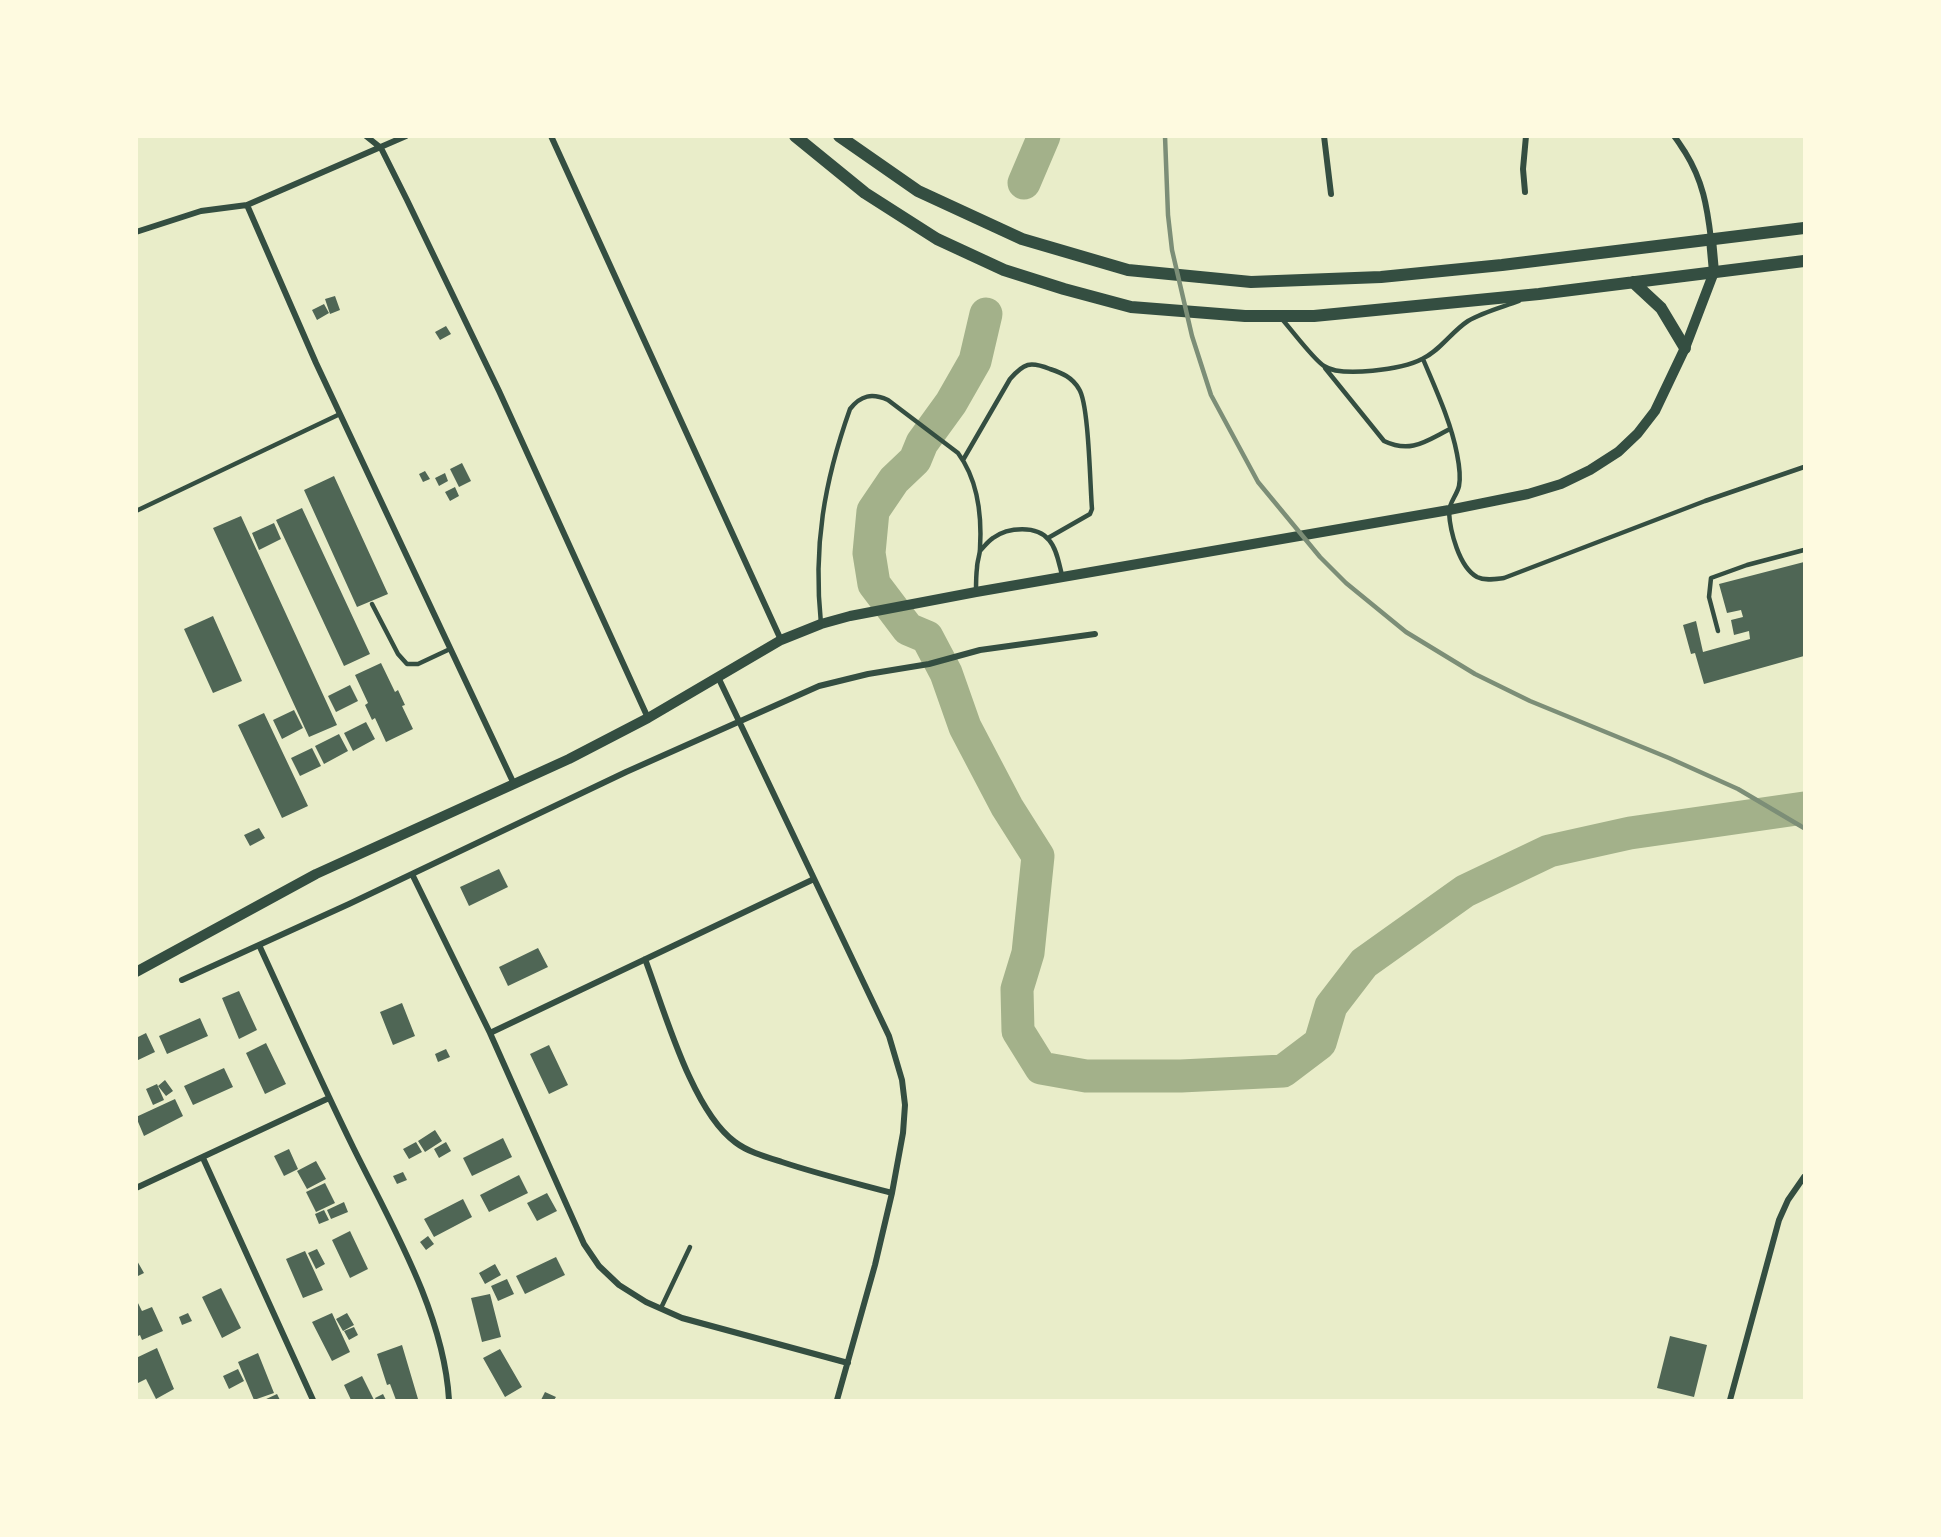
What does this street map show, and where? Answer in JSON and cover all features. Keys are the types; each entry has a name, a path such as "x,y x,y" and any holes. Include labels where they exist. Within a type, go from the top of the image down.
{"main road":[{"path":"795,136 865,193 937,238 1004,270 1131,307 1245,316 1314,316 1539,294 1804,261"},
{"path":"839,136 918,191 1022,239 1128,270 1251,282 1381,277 1502,265 1804,228"},
{"path":"1633,282 1661,308 1685,348"}],"street":[{"path":"366,136 381,148 499,391 648,718"},
{"path":"136,232 201,211 247,205 406,136"},
{"path":"551,136 781,640"},
{"path":"1324,136 1331,194"},
{"path":"1525,192 1523,169 1526,136"},
{"path":"136,972 316,874 514,785 648,718 781,640 821,624 849,616 976,592 1449,510 1527,494 1561,484 1590,470 1618,452 1638,433 1655,411 1685,348 1714,272 1706,202 1700,180 1677,137"},
{"path":"247,205 340,414 514,785"},
{"path":"182,980 626,772 819,686 868,674 929,664 980,650 1095,634"},
{"path":"718,677 889,1036 902,1080 905,1105 903,1133 892,1193 837,1401"},
{"path":"412,874 490,1033 584,1244 599,1266 619,1285 646,1302 682,1318 848,1363"},
{"path":"490,1033 814,879"},
{"path":"259,945 427,1304 449,1401"},
{"path":"645,958 700,1100 716,1125 736,1143 758,1154 796,1167 892,1193"},
{"path":"136,1188 329,1098"},
{"path":"203,1158 313,1401"},
{"path":"1730,1401 1779,1220 1788,1200 1804,1177"}],"lane":[{"path":"1324,366 1338,371 1357,372 1405,365 1423,359 1470,320 1539,294"},
{"path":"1279,315 1324,366 1383,441 1393,446 1414,447 1450,429"},
{"path":"1423,359 1457,452 1459,486 1449,510 1460,559 1478,578 1491,580 1504,578 1705,501 1804,467"},
{"path":"963,460 1010,379 1019,368 1028,364 1039,364 1061,372 1072,379 1081,391 1085,411 1092,509 1090,514 1082,520 1048,538"},
{"path":"821,624 817,583 819,530 826,486 849,409 857,400 867,396 878,396 888,400 910,415 958,453 972,475 976,492 980,551 976,569 976,592"},
{"path":"136,511 340,414"},
{"path":"980,551 994,537 1016,530 1039,532 1048,538 1055,551 1062,577"},
{"path":"1718,631 1709,597 1711,578 1747,565 1804,550"},
{"path":"372,604 398,654 407,664 418,664 450,649"},
{"path":"661,1308 690,1247"}],"building":[{"path":"335,296 340,310 330,314 325,299"},
{"path":"324,304 329,313 317,320 312,310"},
{"path":"446,326 451,334 440,340 435,332"},
{"path":"462,463 471,481 459,487 450,469"},
{"path":"425,471 430,479 423,482 419,474"},
{"path":"445,473 448,481 439,486 435,478"},
{"path":"334,476 388,594 357,607 304,490"},
{"path":"455,487 459,496 450,501 445,492"},
{"path":"302,508 370,654 344,666 276,520"},
{"path":"241,516 337,725 309,737 213,528"},
{"path":"274,523 281,539 259,550 252,533"},
{"path":"1804,562 1804,656 1704,684 1695,653 1691,654 1683,625 1696,621 1703,652 1750,639 1749,631 1734,635 1731,620 1743,617 1741,610 1727,613 1719,584"},
{"path":"213,616 242,681 213,693 184,629"},
{"path":"381,663 395,692 398,690 405,705 402,706 413,729 386,742 375,718 372,720 365,705 368,703 355,675"},
{"path":"350,685 358,701 336,712 328,696"},
{"path":"294,710 303,728 282,739 273,720"},
{"path":"264,713 308,806 282,818 238,725"},
{"path":"366,722 375,739 353,751 344,733"},
{"path":"339,734 348,751 324,764 315,746"},
{"path":"312,748 321,766 300,776 291,758"},
{"path":"259,828 265,838 250,846 244,835"},
{"path":"499,869 508,887 469,906 460,887"},
{"path":"538,948 548,967 508,986 499,967"},
{"path":"239,991 257,1030 239,1039 222,998"},
{"path":"402,1003 415,1036 393,1045 380,1012"},
{"path":"200,1018 208,1036 167,1054 159,1036"},
{"path":"146,1033 155,1052 136,1061 136,1038"},
{"path":"266,1043 286,1084 265,1094 246,1053"},
{"path":"549,1045 568,1085 549,1094 530,1054"},
{"path":"446,1049 450,1057 438,1062 435,1054"},
{"path":"224,1068 233,1087 193,1105 184,1086"},
{"path":"165,1080 173,1091 166,1096 158,1086"},
{"path":"157,1084 164,1100 153,1105 146,1089"},
{"path":"175,1099 183,1116 144,1136 136,1117"},
{"path":"435,1130 442,1141 425,1152 418,1141"},
{"path":"503,1138 512,1157 472,1176 463,1158"},
{"path":"416,1142 422,1152 409,1159 403,1149"},
{"path":"446,1142 451,1151 439,1158 434,1149"},
{"path":"289,1149 298,1169 284,1176 274,1156"},
{"path":"316,1161 326,1179 307,1189 297,1171"},
{"path":"403,1172 407,1180 397,1184 393,1176"},
{"path":"519,1175 528,1193 489,1212 480,1195"},
{"path":"325,1183 335,1203 316,1212 306,1192"},
{"path":"547,1193 557,1211 537,1221 527,1203"},
{"path":"463,1199 472,1217 434,1237 424,1219"},
{"path":"344,1202 348,1212 331,1219 327,1210"},
{"path":"324,1210 329,1220 319,1224 315,1214"},
{"path":"350,1231 368,1269 350,1278 332,1240"},
{"path":"428,1236 434,1244 426,1250 420,1242"},
{"path":"317,1249 325,1264 316,1269 308,1253"},
{"path":"305,1251 323,1290 303,1298 286,1259"},
{"path":"556,1257 565,1275 525,1294 516,1276"},
{"path":"136,1259 144,1273 136,1277"},
{"path":"495,1264 501,1275 485,1284 479,1273"},
{"path":"507,1279 514,1294 498,1301 491,1286"},
{"path":"221,1288 241,1328 222,1338 202,1297"},
{"path":"490,1294 501,1337 482,1342 471,1298"},
{"path":"136,1299 142,1311 152,1307 163,1331 142,1340 140,1335 136,1337"},
{"path":"188,1313 192,1321 182,1325 179,1317"},
{"path":"332,1313 350,1352 332,1361 312,1322"},
{"path":"347,1313 354,1325 343,1331 336,1319"},
{"path":"354,1327 358,1335 349,1340 344,1331"},
{"path":"1670,1336 1707,1345 1694,1397 1657,1388"},
{"path":"402,1345 418,1399 396,1400 390,1384 387,1385 377,1354"},
{"path":"157,1348 174,1389 156,1399 146,1379 138,1383 136,1380 136,1358"},
{"path":"500,1349 522,1387 505,1397 483,1358"},
{"path":"258,1353 274,1393 254,1400 238,1362"},
{"path":"238,1369 244,1381 229,1389 223,1376"},
{"path":"362,1376 374,1400 351,1400 344,1385"},
{"path":"545,1392 556,1397 554,1400 541,1400"},
{"path":"277,1394 280,1400 264,1400"},
{"path":"383,1394 386,1400 376,1400 375,1398"}],"waterway":[{"path":"1024,183 1044,136"},
{"path":"986,314 975,361 951,403 922,443 915,460 894,480 873,511 869,553 874,584 908,629 927,637 946,673 965,727 1007,807 1038,856 1028,953 1017,989 1018,1031 1041,1068 1086,1076 1181,1076 1283,1071 1320,1043 1331,1006 1364,963 1465,891 1549,851 1630,833 1804,808"}],"railway":[{"path":"1165,136 1168,215 1172,250 1192,336 1211,395 1258,482 1320,557 1346,583 1406,632 1475,674 1530,701 1738,789 1804,828"}]}
